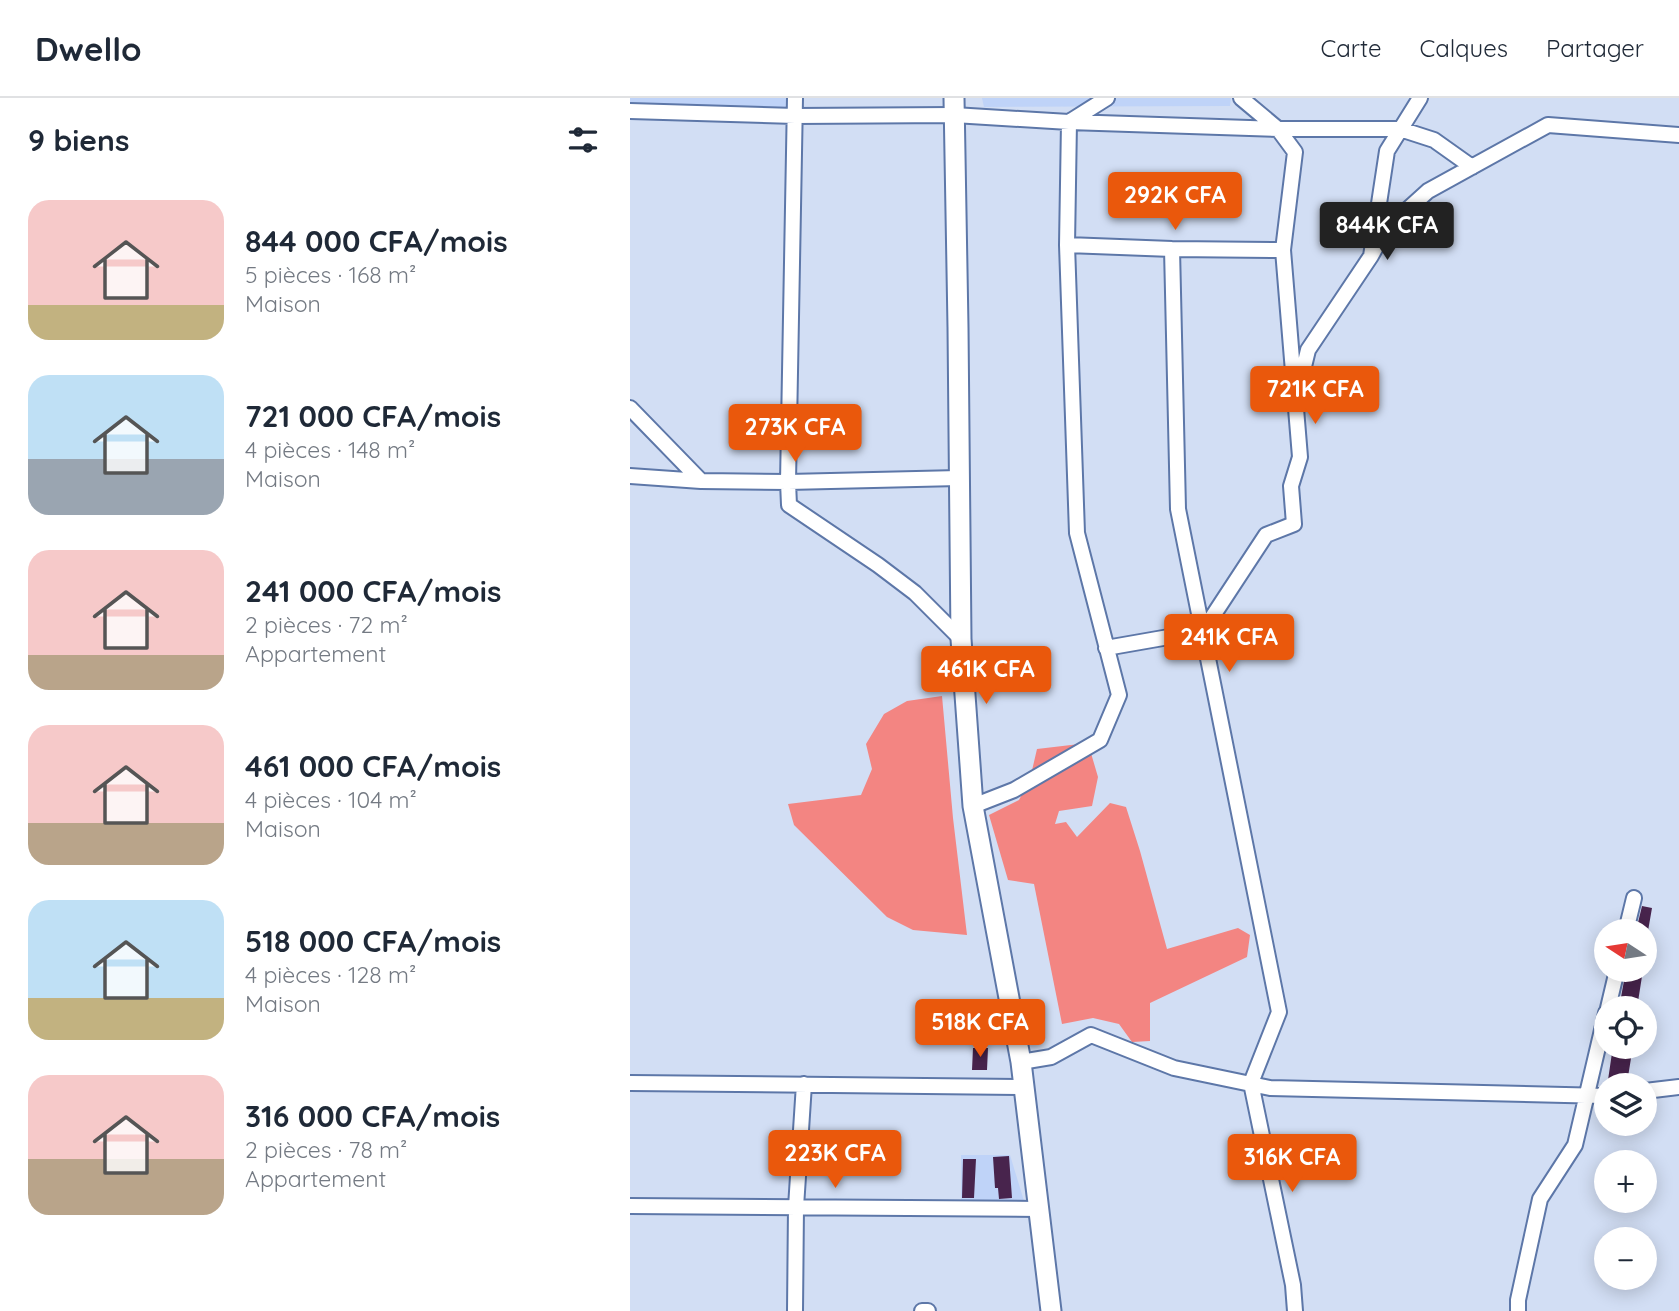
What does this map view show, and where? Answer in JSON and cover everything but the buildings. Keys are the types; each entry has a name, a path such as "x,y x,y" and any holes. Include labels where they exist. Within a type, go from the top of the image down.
{"main road":[{"path":"954,107 961,639 973,806 1021,1062 1051,1311"}],"street":[{"path":"795,98 789,505 915,593 961,639"},
{"path":"1069,122 1107,98"},
{"path":"1107,648 1203,631 1266,535 1293,524 1291,486 1300,457 1283,250 1294,152 1278,129 1241,98"},
{"path":"1371,256 1387,151 1420,98"},
{"path":"630,111 795,116 954,107 1069,122 1278,129 1400,129 1434,140 1472,167"},
{"path":"973,806 1014,790 1100,740 1119,695 1077,533 1067,245 1069,122"},
{"path":"1296,402 1307,350 1371,256 1386,229 1428,191 1548,125 1679,135"},
{"path":"1067,245 1283,250"},
{"path":"1172,249 1178,509 1279,1012 1251,1083 1293,1285 1294,1311"},
{"path":"630,408 701,481"},
{"path":"630,476 701,481 788,482 959,478"},
{"path":"1629,919 1634,898"},
{"path":"1021,1062 1051,1057 1091,1035 1174,1068 1270,1087 1594,1096"},
{"path":"1518,1311 1518,1300 1541,1199 1575,1145 1596,1059"},
{"path":"630,1083 1024,1087"},
{"path":"795,1311 796,1207 804,1084"},
{"path":"1657,1090 1679,1087"},
{"path":"630,1206 1039,1209"}],"shaded area":[{"path":"630,98 790,98 790,110 630,103"},
{"path":"982,98 1231,98 1230,106 984,107"},
{"path":"942,696 967,935 913,930 887,917 794,825 788,804 861,795 872,769 866,744 884,714 907,701"},
{"path":"1088,743 1098,777 1092,806 1059,811 1055,824 1066,822 1077,837 1110,803 1126,807 1167,949 1238,928 1250,935 1247,957 1150,1003 1150,1041 1132,1042 1119,1024 1093,1018 1062,1024 1034,884 1008,880 989,815 1019,800 1030,779 1037,749"},
{"path":"961,1155 1010,1155 1024,1201 961,1201"}]}
